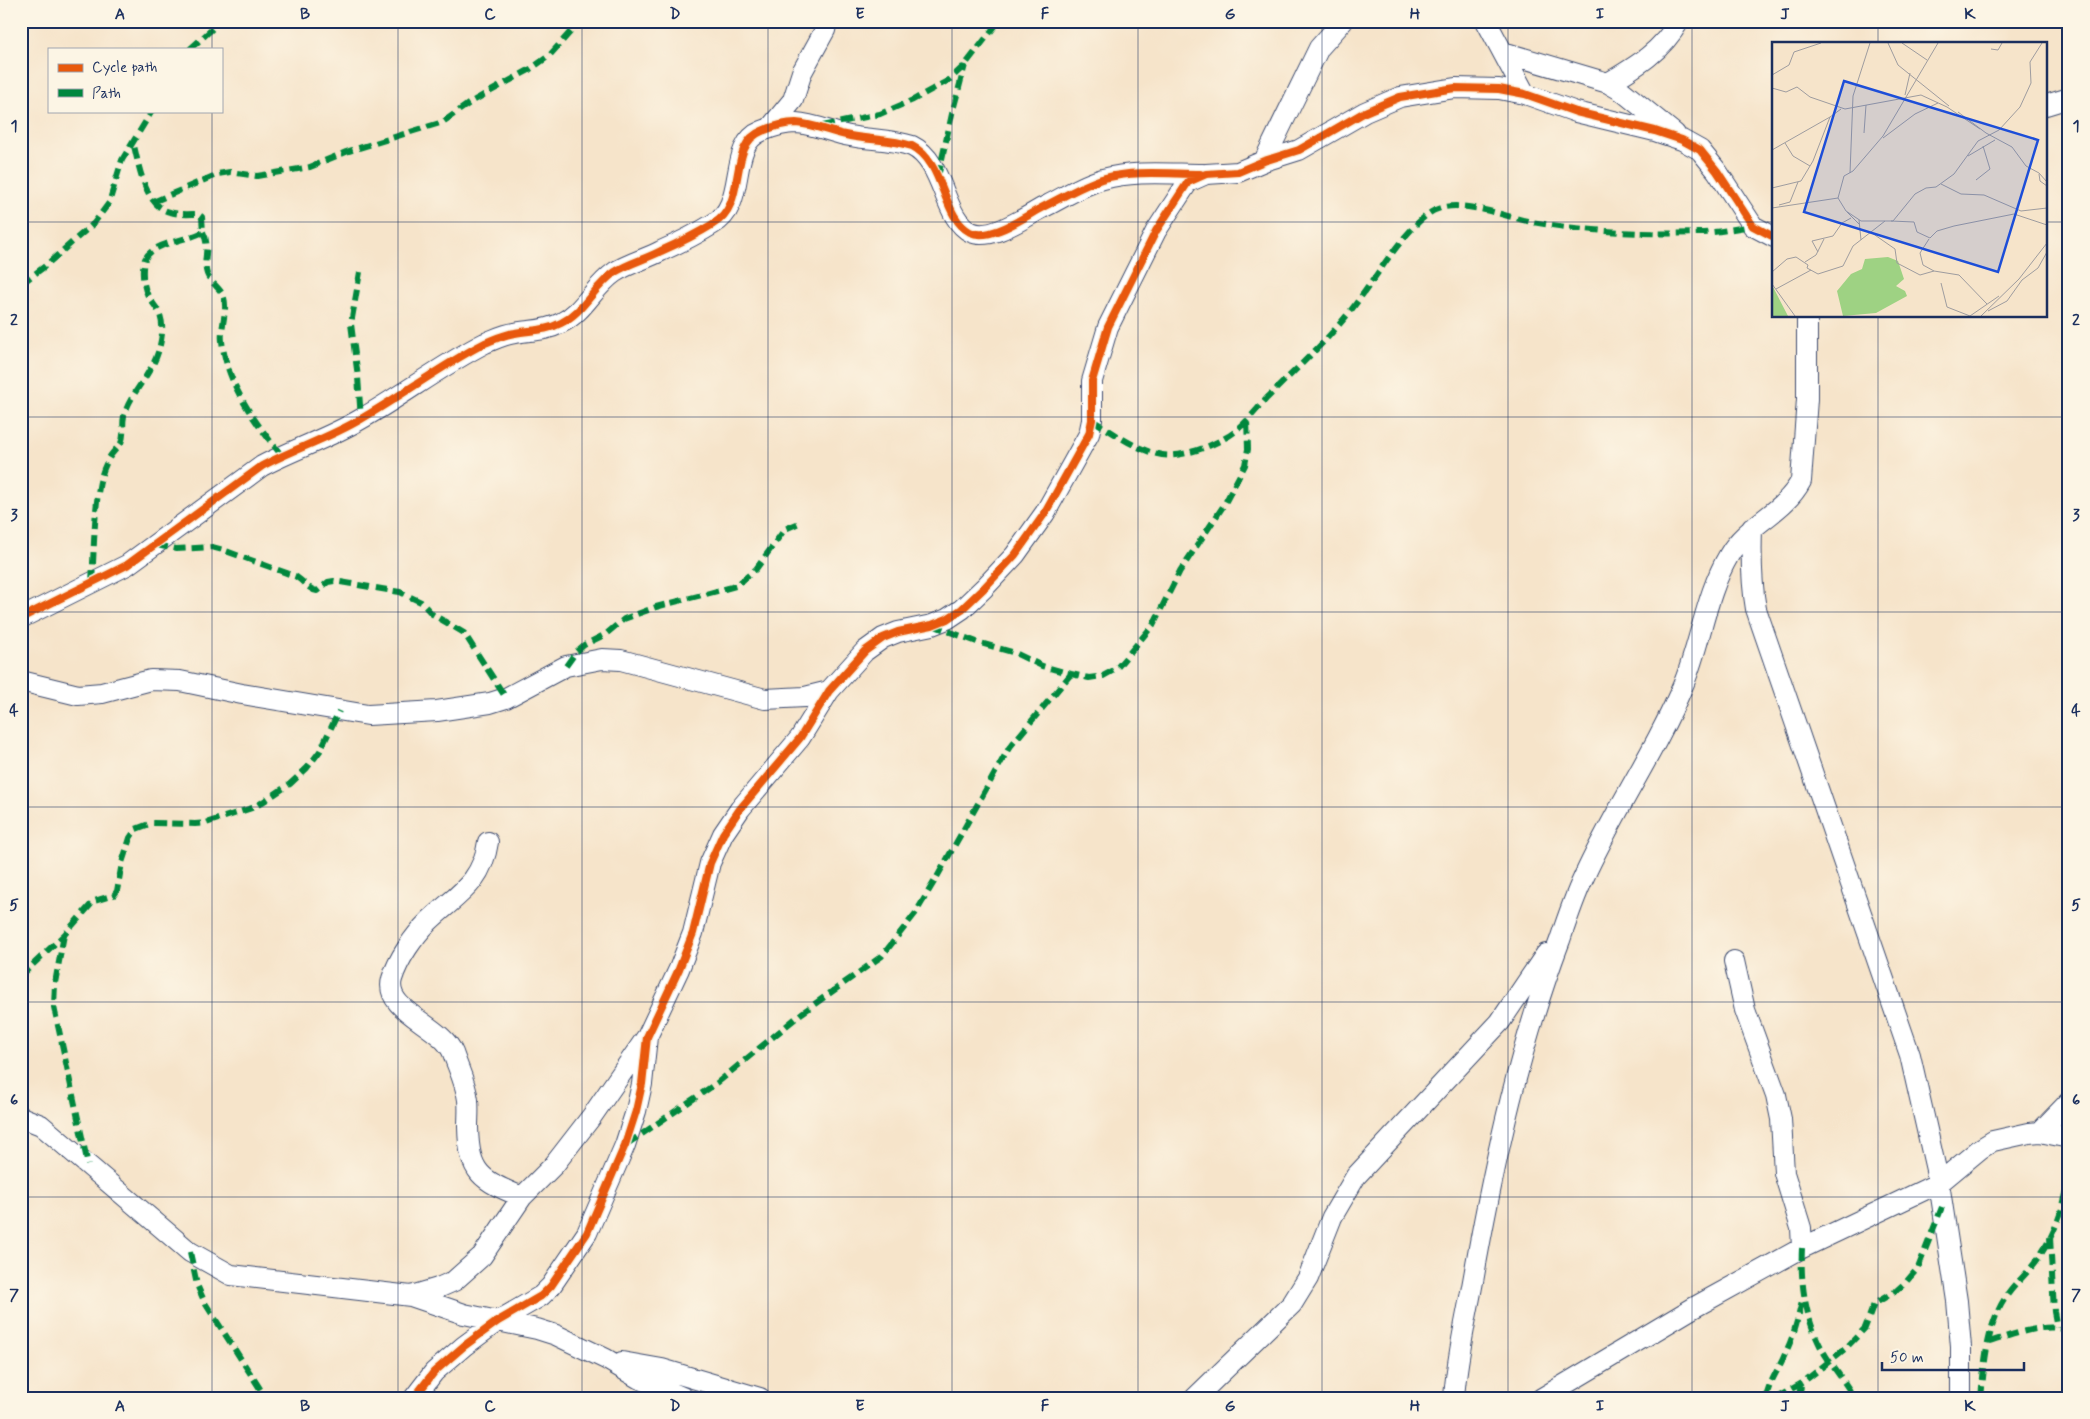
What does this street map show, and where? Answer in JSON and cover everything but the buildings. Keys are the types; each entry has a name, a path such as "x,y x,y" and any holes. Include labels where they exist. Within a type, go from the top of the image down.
{"street":[{"path":"770,128 793,100 802,72 828,21"},
{"path":"1264,161 1319,48 1343,21"},
{"path":"1486,21 1525,94"},
{"path":"1608,83 1648,58 1662,45 1678,21"},
{"path":"1503,52 1608,83 1622,91 1682,140 1700,150 1717,171 1753,226 1772,236"},
{"path":"21,618 127,565 262,466 309,446 361,419 445,366 486,343 515,332 544,330 573,317 614,272 661,251 715,223 725,215 734,197 741,159 746,145 757,133 770,128 798,123 848,136 905,143 917,148 928,160 938,177 958,221 966,229 979,234 1007,227 1071,193 1105,178 1152,173 1206,174 1238,172 1264,161 1299,150 1365,112 1400,97 1454,88 1499,89 1525,94 1576,112 1655,131 1682,140"},
{"path":"2048,104 2069,98"},
{"path":"412,1296 454,1281 482,1256 522,1197 554,1165 587,1123 647,1036 679,969 693,933 710,863 723,834 740,809 800,738 829,691 865,651 882,638 898,632 932,625 962,609 1020,548 1045,513 1089,434 1092,420 1092,381 1098,353 1118,305 1156,231 1182,188 1194,178 1206,174"},
{"path":"1454,1398 1476,1265 1506,1114 1541,990 1563,929 1582,879 1621,802 1641,770 1684,683 1714,586 1725,563 1737,543 1752,528 1786,502 1795,492 1801,481 1807,399 1807,318"},
{"path":"1752,528 1751,576 1756,608 1910,1055 1939,1183 1957,1301 1961,1347 1961,1398"},
{"path":"21,681 78,695 102,693 151,680 180,681 242,694 368,715 437,711 490,703 506,698 566,666 602,659 621,660 765,698 805,697 829,691"},
{"path":"488,842 486,858 476,877 460,895 428,922 408,948 399,962 392,979 391,992 397,1002 438,1034 451,1049 468,1100 468,1129 471,1157 474,1166 480,1174 495,1186 522,1197"},
{"path":"1195,1398 1292,1304 1308,1278 1332,1217 1356,1176 1500,1022 1563,929"},
{"path":"1734,961 1745,1010 1776,1095 1781,1119 1784,1173 1800,1222 1802,1248"},
{"path":"414,1398 434,1372 464,1346 498,1321 541,1296 552,1286 587,1233 625,1145 636,1111 642,1084 647,1036"},
{"path":"2040,1132 2069,1102"},
{"path":"21,1117 41,1125 190,1252 231,1275 412,1296 464,1314 546,1331 606,1359 638,1378 684,1398"},
{"path":"1542,1398 1692,1308 1802,1248 1939,1183 1980,1149 1993,1141 2014,1135 2040,1132 2069,1138"},
{"path":"606,1359 662,1369 760,1398"}],"marked path":[{"path":"191,48 221,21"},
{"path":"153,202 218,174 230,172 257,176 310,167 346,152 443,122 471,102 529,70 549,56 580,21"},
{"path":"822,126 880,114 913,100 949,80 965,65 999,21"},
{"path":"938,177 965,65"},
{"path":"21,284 44,267 94,223 109,203 122,160 151,112"},
{"path":"92,582 96,510 101,478 109,458 121,443 124,416 127,408 156,358 162,336 160,315 148,296 144,283 143,268 145,259 149,253 163,245 203,232 202,217 198,214 170,212 154,202 148,193 140,172 133,142"},
{"path":"1092,420 1134,445 1152,453 1169,456 1194,451 1231,435 1248,420 1339,325 1413,228 1423,218 1443,207 1455,206 1482,209 1532,222 1615,232 1706,233 1753,226"},
{"path":"203,232 206,243 205,263 207,274 225,300 222,341 230,373 252,416 282,456"},
{"path":"360,272 351,324 361,419"},
{"path":"932,625 977,642 1015,653 1042,666 1071,674 1089,678 1103,676 1116,669 1153,625 1180,571 1224,505 1245,465 1248,449 1247,419"},
{"path":"566,666 576,652 584,645 606,634 624,619 656,607 736,586 756,569 785,529 799,523"},
{"path":"156,545 176,549 212,547 223,550 295,576 311,589 317,591 328,582 334,581 400,592 421,602 432,614 464,633 506,698"},
{"path":"627,1144 717,1083 802,1013 882,956 915,914 1009,748 1071,674"},
{"path":"21,978 64,935 94,901 114,895 117,891 122,863 130,838 136,829 152,823 206,823 255,807 290,784 307,768 320,751 339,711"},
{"path":"64,935 55,983 54,1007 88,1165"},
{"path":"1981,1398 1986,1352 1991,1330 1999,1309 2008,1294 2036,1261 2051,1237 2059,1218 2069,1179"},
{"path":"1776,1398 1802,1383 1846,1348 1865,1328 1874,1304 1896,1291 1906,1282 1918,1268 1942,1207"},
{"path":"2050,1237 2054,1312 2057,1327"},
{"path":"1802,1248 1803,1290 1809,1318 1819,1344 1854,1398"},
{"path":"190,1252 197,1285 205,1303 266,1398"},
{"path":"1766,1398 1791,1340 1803,1298"},
{"path":"1989,1342 2040,1328 2060,1328 2069,1331"},
{"path":"1798,1398 1802,1383"}],"cycle path":[{"path":"414,1398 434,1372 464,1346 498,1321 541,1296 551,1286 587,1233 625,1145 642,1084 647,1037 679,969 693,933 710,863 723,834 740,809 800,738 829,691 865,651 883,638 898,632 932,625 947,619 962,609 1015,555 1045,513 1089,434 1092,420 1092,381 1108,327 1156,231 1188,182 1206,174 1238,172 1264,161 1299,150 1365,112 1400,97 1455,88 1499,89 1525,94 1576,112 1655,131 1682,140 1700,150 1717,171 1753,226 1772,236"},
{"path":"21,618 127,565 262,466 349,426 485,343 508,334 544,329 561,323 583,306 607,278 615,272 681,242 713,224 724,215 731,203 744,149 751,138 762,131 779,125 796,123 850,136 897,142 912,146 923,154 931,164 948,203 961,225 970,232 978,234 988,234 1008,227 1074,191 1105,178 1140,173 1200,174"}]}
